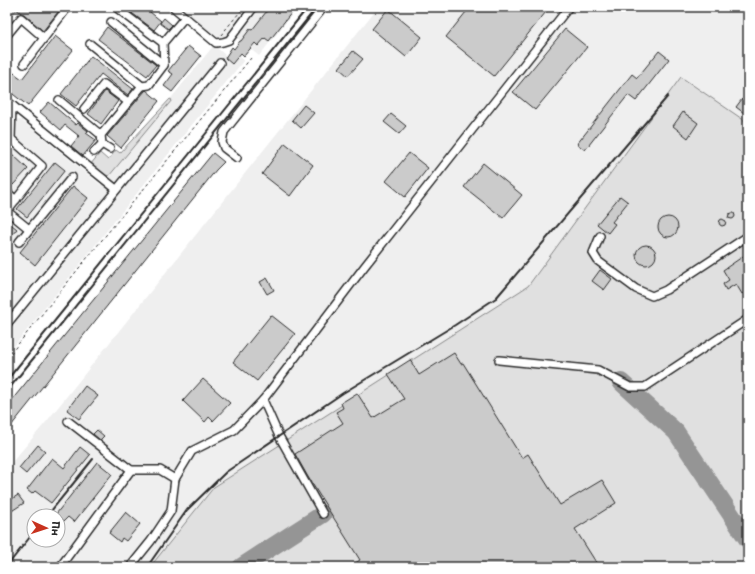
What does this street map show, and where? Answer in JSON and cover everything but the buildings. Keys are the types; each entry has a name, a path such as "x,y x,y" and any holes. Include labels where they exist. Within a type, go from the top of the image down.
{"street":[{"path":"24,64 68,7"},
{"path":"173,7 216,43 228,40 254,7"},
{"path":"237,158 224,148 222,142 224,132 324,7"},
{"path":"130,567 151,541 171,511 175,479 192,451 234,430 263,400 364,267 569,7"},
{"path":"118,9 163,43"},
{"path":"94,152 102,144 102,135 128,102 142,86 149,85 164,65 163,43 185,17"},
{"path":"7,35 21,18 44,38"},
{"path":"111,22 164,65"},
{"path":"90,44 142,86"},
{"path":"7,324 220,63"},
{"path":"84,109 104,84 128,102"},
{"path":"59,100 102,135"},
{"path":"9,103 116,189"},
{"path":"9,103 9,142 42,166 7,211 29,229"},
{"path":"102,144 110,149"},
{"path":"19,242 72,178"},
{"path":"7,192 16,200"},
{"path":"600,236 593,253 598,261 636,289 652,296 666,290 748,236"},
{"path":"499,360 598,370 630,387 645,387 748,319"},
{"path":"263,400 280,436 323,514"},
{"path":"68,421 131,470 160,470 175,479"},
{"path":"60,567 131,470"}],"path":[{"path":"220,36 244,7"},
{"path":"7,358 250,58"}],"shaded area":[{"path":"7,7 19,7 7,20"},
{"path":"178,7 249,7 226,36 218,37"},
{"path":"261,7 298,7 259,56 237,38"},
{"path":"378,7 748,7 748,567 7,567 7,468 47,421"},
{"path":"214,45 232,64 239,57 244,60 7,355 7,121 21,120 101,185"},
{"path":"681,77 748,123 748,567 150,567 214,487 528,286"},
{"path":"170,99 172,100 109,176 101,174 90,165 100,153 108,160 116,150 120,153"}],"taxiway":[{"path":"621,382 676,432 748,540"},
{"path":"241,567 323,514"}],"railway":[{"path":"7,380 308,7"},
{"path":"7,391 317,7"},
{"path":"147,567 187,510 226,472 343,393 455,325 496,298 668,96"},
{"path":"53,508 93,459"},
{"path":"7,566 26,542"}]}
